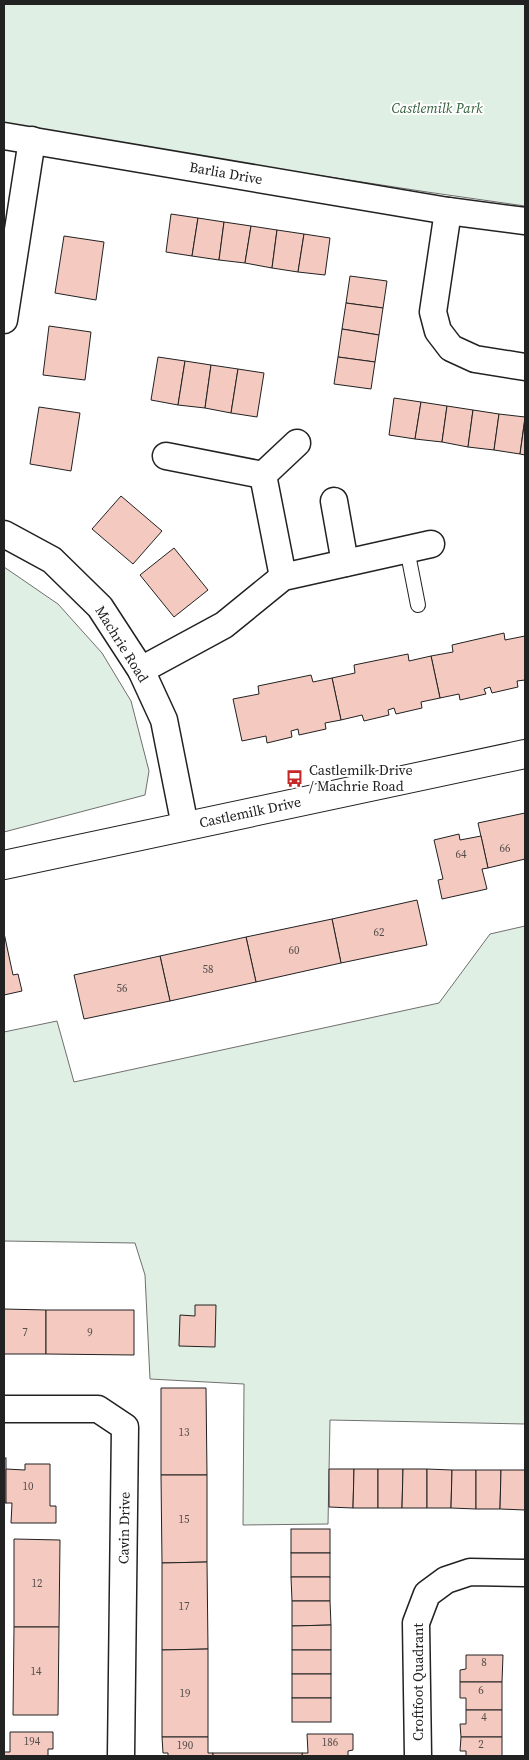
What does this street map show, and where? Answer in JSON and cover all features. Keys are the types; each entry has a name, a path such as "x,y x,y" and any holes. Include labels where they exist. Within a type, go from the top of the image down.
{"street":[{"name":"Barlia Drive","path":"4,136 448,211 525,220"},
{"path":"4,320 32,140"},
{"path":"448,211 433,312 438,331 451,348 474,359 525,367"},
{"path":"264,475 297,443"},
{"path":"166,456 264,475"},
{"path":"264,475 284,577"},
{"path":"334,501 345,564"},
{"name":"Machrie Road","path":"4,534 52,560 100,607 141,670 164,720 185,826"},
{"path":"141,670 224,625 284,577 419,547"},
{"name":"Castlemilk Drive","path":"4,865 525,754"},
{"name":"Cavin Drive","path":"4,1409 98,1409 125,1427 121,1756"},
{"name":"Croftfoot Quadrant","path":"418,1756 416,1623 428,1594 446,1580 470,1572 525,1573"}],"lane":[{"path":"418,605 419,547"}],"green space":[{"name":"Castlemilk Park","path":"4,4 525,4 525,206 4,127"},
{"path":"4,567 58,604 102,653 131,701 149,771 145,795 4,832"},
{"path":"525,926 525,1424 330,1420 328,1524 243,1525 244,1384 150,1379 145,1275 135,1243 4,1241 4,1032 57,1021 74,1082 439,1003 490,934"}],"building":[{"path":"171,214 198,218 192,256 166,252"},
{"path":"198,218 224,222 219,260 192,256"},
{"path":"224,222 251,226 245,263 219,260"},
{"path":"251,226 277,230 272,268 245,263"},
{"path":"277,230 304,234 298,272 272,268"},
{"path":"304,234 330,238 325,275 298,272"},
{"path":"64,236 104,242 96,300 55,293"},
{"path":"350,276 387,281 383,308 346,303"},
{"path":"346,303 383,308 379,335 342,329"},
{"path":"49,326 91,332 85,380 43,375"},
{"path":"342,329 379,335 375,362 338,357"},
{"path":"158,357 185,361 178,405 151,400"},
{"path":"338,357 375,362 371,389 334,384"},
{"path":"185,361 211,365 205,408 178,405"},
{"path":"211,365 238,369 231,413 205,408"},
{"path":"238,369 264,373 257,417 231,413"},
{"path":"394,398 421,402 415,439 389,435"},
{"path":"421,402 447,406 442,442 415,439"},
{"path":"447,406 473,410 468,447 442,442"},
{"path":"39,407 80,413 71,471 30,464"},
{"path":"473,410 499,414 494,450 468,447"},
{"path":"499,414 525,417 520,454 494,450"},
{"path":"525,419 525,455 520,454"},
{"path":"121,496 162,531 133,564 92,529"},
{"path":"174,548 208,590 174,617 140,575"},
{"path":"504,633 505,640 525,636 525,680 517,681 518,687 492,693 490,687 484,689 486,694 460,700 459,694 440,698 431,656 453,652 452,645"},
{"path":"408,654 409,661 431,656 440,698 421,702 422,708 396,714 394,708 388,710 389,715 364,721 362,715 341,720 332,678 355,673 354,665"},
{"path":"311,675 313,682 332,678 341,720 325,723 326,729 299,735 298,729 291,731 292,737 267,743 266,736 242,741 233,699 259,694 258,686"},
{"path":"525,813 525,859 488,868 478,823"},
{"path":"459,834 460,840 481,836 488,868 482,869 487,889 442,899 438,880 443,879 434,840"},
{"path":"417,900 427,945 341,963 332,919"},
{"path":"332,919 341,963 256,982 246,937"},
{"path":"4,933 13,975 18,974 22,991 4,995"},
{"path":"246,937 256,982 170,1001 160,956"},
{"path":"160,956 170,1001 84,1019 74,975"},
{"path":"195,1305 216,1305 215,1347 179,1346 180,1315 195,1316"},
{"path":"4,1309 46,1310 46,1354 4,1354"},
{"path":"46,1310 134,1310 134,1355 46,1354"},
{"path":"161,1388 206,1388 207,1475 161,1475"},
{"path":"4,1458 6,1458 6,1503 4,1503"},
{"path":"25,1464 50,1464 50,1506 56,1506 56,1523 11,1523 12,1503 6,1503 6,1469 25,1470"},
{"path":"329,1469 354,1469 353,1508 329,1507"},
{"path":"354,1469 378,1469 378,1508 353,1508"},
{"path":"378,1469 403,1469 402,1508 378,1508"},
{"path":"403,1469 427,1469 427,1508 402,1508"},
{"path":"427,1469 452,1470 451,1508 427,1508"},
{"path":"452,1470 476,1470 476,1509 451,1508"},
{"path":"476,1470 501,1470 500,1509 476,1509"},
{"path":"501,1470 525,1470 525,1510 500,1509"},
{"path":"161,1475 207,1475 207,1562 162,1563"},
{"path":"291,1529 330,1529 330,1553 291,1553"},
{"path":"14,1539 60,1540 59,1627 14,1627"},
{"path":"291,1553 330,1553 330,1577 291,1577"},
{"path":"207,1562 208,1649 162,1650 162,1563"},
{"path":"291,1577 330,1577 330,1601 292,1601"},
{"path":"292,1601 330,1601 331,1625 292,1626"},
{"path":"331,1625 331,1650 292,1650 292,1626"},
{"path":"14,1627 59,1627 58,1715 13,1715"},
{"path":"208,1649 208,1737 162,1737 162,1650"},
{"path":"292,1650 331,1650 331,1674 292,1674"},
{"path":"466,1655 503,1655 502,1682 460,1682 460,1670 466,1669"},
{"path":"292,1674 331,1674 331,1698 292,1698"},
{"path":"460,1682 502,1682 502,1710 466,1710 466,1698 460,1698"},
{"path":"292,1698 331,1698 331,1722 292,1722"},
{"path":"466,1710 502,1710 502,1737 461,1737 460,1724 466,1724"},
{"path":"10,1732 53,1732 53,1749 48,1749 48,1756 4,1756 4,1752 10,1752"},
{"path":"307,1734 353,1734 353,1750 348,1751 348,1756 302,1756 302,1753 308,1753"},
{"path":"162,1737 208,1737 208,1753 213,1753 213,1756 168,1756 168,1753 163,1753"},
{"path":"461,1737 502,1737 502,1756 466,1756 466,1751 460,1751"},
{"path":"213,1753 302,1753 302,1756 213,1756"}],"place":[{"name":"Castlemilk Drive / Machrie Road","path":"295,778"}]}
